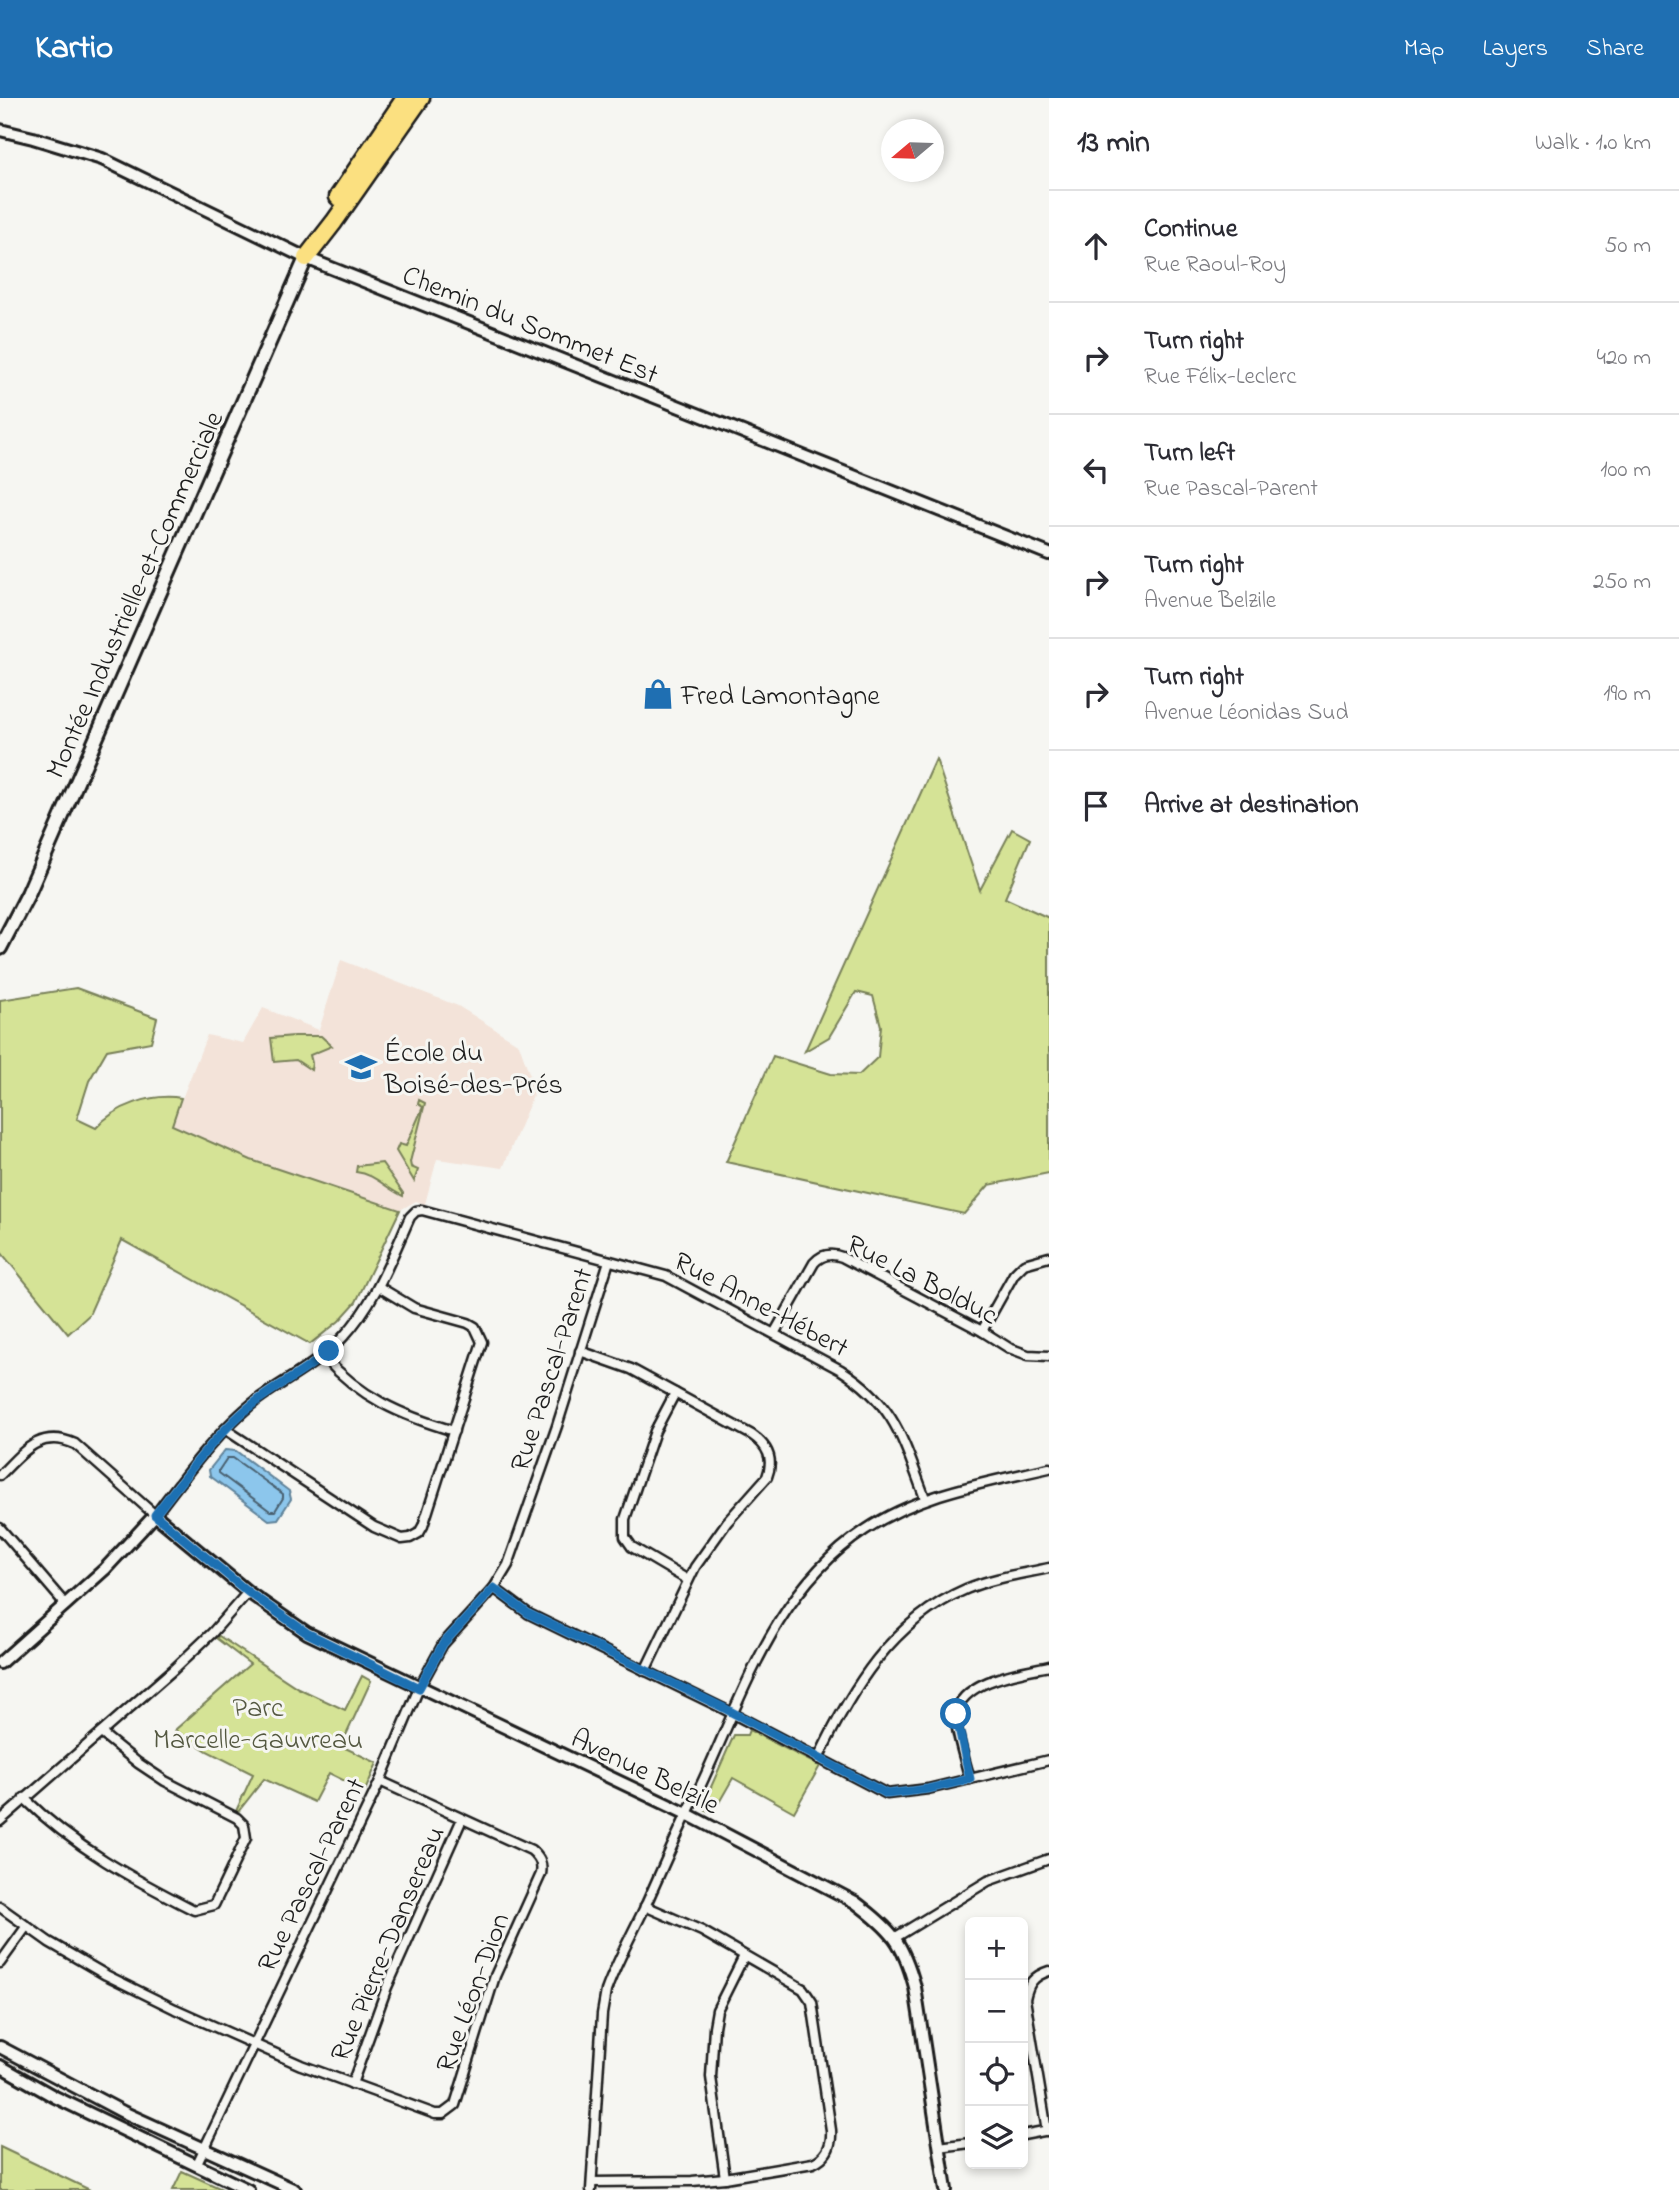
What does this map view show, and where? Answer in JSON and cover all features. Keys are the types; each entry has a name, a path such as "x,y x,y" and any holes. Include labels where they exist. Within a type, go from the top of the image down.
{"highway":[{"path":"306,258 324,219 405,98"},
{"path":"306,258 421,98"}],"main road":[{"name":"Montée Industrielle-et-Commerciale","path":"0,948 28,894 306,258"}],"street":[{"name":"Chemin du Sommet Est","path":"0,130 102,159 306,258 1049,554"},
{"name":"Rue Anne-Hébert","path":"379,1287 410,1217 419,1210 666,1276 775,1332 852,1377 875,1395 898,1428 925,1498"},
{"name":"Rue La Bolduc","path":"775,1332 814,1263 827,1254 842,1257 1020,1354 1049,1356"},
{"path":"982,1331 1014,1274 1028,1262 1049,1257"},
{"name":"Rue Pascal-Parent","path":"197,2164 380,1781 419,1688 443,1644 494,1588 508,1565 609,1261"},
{"path":"0,1663 127,1547 225,1429 257,1400 323,1356 356,1322 379,1287 414,1308 468,1323 480,1334 482,1342 479,1353 423,1526 419,1533 410,1538 402,1539 374,1527 225,1429"},
{"path":"580,1351 625,1366 758,1439 767,1449 771,1462 767,1477 716,1536 688,1580 645,1671"},
{"path":"323,1356 350,1383 376,1402 454,1431"},
{"path":"675,1393 655,1431 625,1519 624,1532 632,1547 688,1580"},
{"path":"0,1475 37,1442 63,1438 75,1444 155,1515"},
{"path":"645,1906 702,1931 797,1984 812,2002 831,2138 829,2150 813,2163 725,2178 592,2186 606,1991 687,1814 768,1638 804,1584 832,1555 864,1530 899,1509 925,1498 1049,1468"},
{"name":"Avenue Belzile","path":"155,1515 248,1592 307,1633 687,1814 855,1902 878,1919 896,1937 908,1962 915,1987 946,2190"},
{"path":"0,1528 66,1605"},
{"path":"818,1759 863,1678 899,1632 926,1611 969,1588 1049,1568"},
{"path":"494,1588 529,1614 733,1714 887,1794 928,1789 1049,1760"},
{"path":"0,1821 212,1633 248,1592"},
{"path":"970,1779 956,1714 963,1697 977,1687 1001,1677 1049,1665"},
{"path":"24,1798 59,1830 127,1875 194,1910 214,1905 246,1838 244,1825 237,1818 165,1781 101,1733"},
{"name":"Rue Léon-Dion","path":"0,1907 26,1927 106,1975 254,2045 435,2114 447,2113 455,2105 495,1976 542,1871 540,1860 531,1850 380,1781"},
{"name":"Rue Pierre-Dansereau","path":"352,2084 387,1987 462,1819"},
{"path":"896,1937 988,1881 1049,1859"},
{"path":"0,1963 26,1927"},
{"path":"725,2178 711,2077 714,2027 718,2010 744,1956"},
{"path":"1028,2134 1048,2130 1025,1999 1034,1978 1049,1971"},
{"path":"0,2047 122,2112 295,2190"},
{"path":"0,2066 88,2113 248,2190"},
{"path":"939,2147 965,2144"}],"shaded area":[{"name":"École du Boisé-des-Prés","path":"341,960 458,1006 519,1044 535,1090 503,1168 437,1159 425,1204 416,1201 400,1210 251,1160 172,1124 207,1035 243,1043 263,1008 319,1030"}],"green space":[{"path":"936,759 980,890 1012,829 1030,839 1005,898 1049,918 1049,1173 989,1185 964,1214 726,1162 773,1056 831,1074 859,1075 878,1057 881,1026 873,996 856,992 829,1037 805,1051"},
{"path":"76,988 157,1018 151,1042 107,1050 89,1081 77,1119 96,1128 113,1113 146,1099 181,1098 172,1125 251,1160 400,1210 356,1302 339,1321 310,1344 122,1240 89,1315 68,1334 0,1251 0,1000"},
{"path":"321,1036 332,1046 310,1055 311,1070 296,1060 274,1062 271,1038"},
{"path":"419,1100 425,1103 410,1162 411,1167 418,1170 414,1181 396,1151 399,1144 406,1146 423,1107 418,1104"},
{"path":"382,1163 403,1196 369,1175 356,1172 357,1166"},
{"name":"Parc Marcelle-Gauvreau","path":"219,1636 298,1688 345,1710 362,1676 371,1681 341,1746 377,1763 365,1791 329,1773 314,1802 264,1779 238,1812 236,1811 253,1774 207,1751 175,1730 250,1664 216,1638"},
{"path":"749,1730 820,1766 794,1812 733,1778 713,1813 703,1805 734,1735 747,1735"},
{"path":"0,2147 90,2190 0,2190"},
{"path":"182,2171 224,2190 173,2190"}],"water":[{"path":"225,1450 236,1451 289,1491 291,1499 278,1519 269,1520 210,1476 209,1470"}],"place":[{"name":"Fred Lamontagne","path":"658,694"},
{"name":"École du Boisé-des-Prés","path":"361,1067"}],"route":[{"path":"329,1351 257,1400 233,1421 155,1515 248,1592 307,1633 419,1688 443,1644 494,1588 529,1614 722,1707 887,1794 928,1789 970,1779 956,1714"}]}
